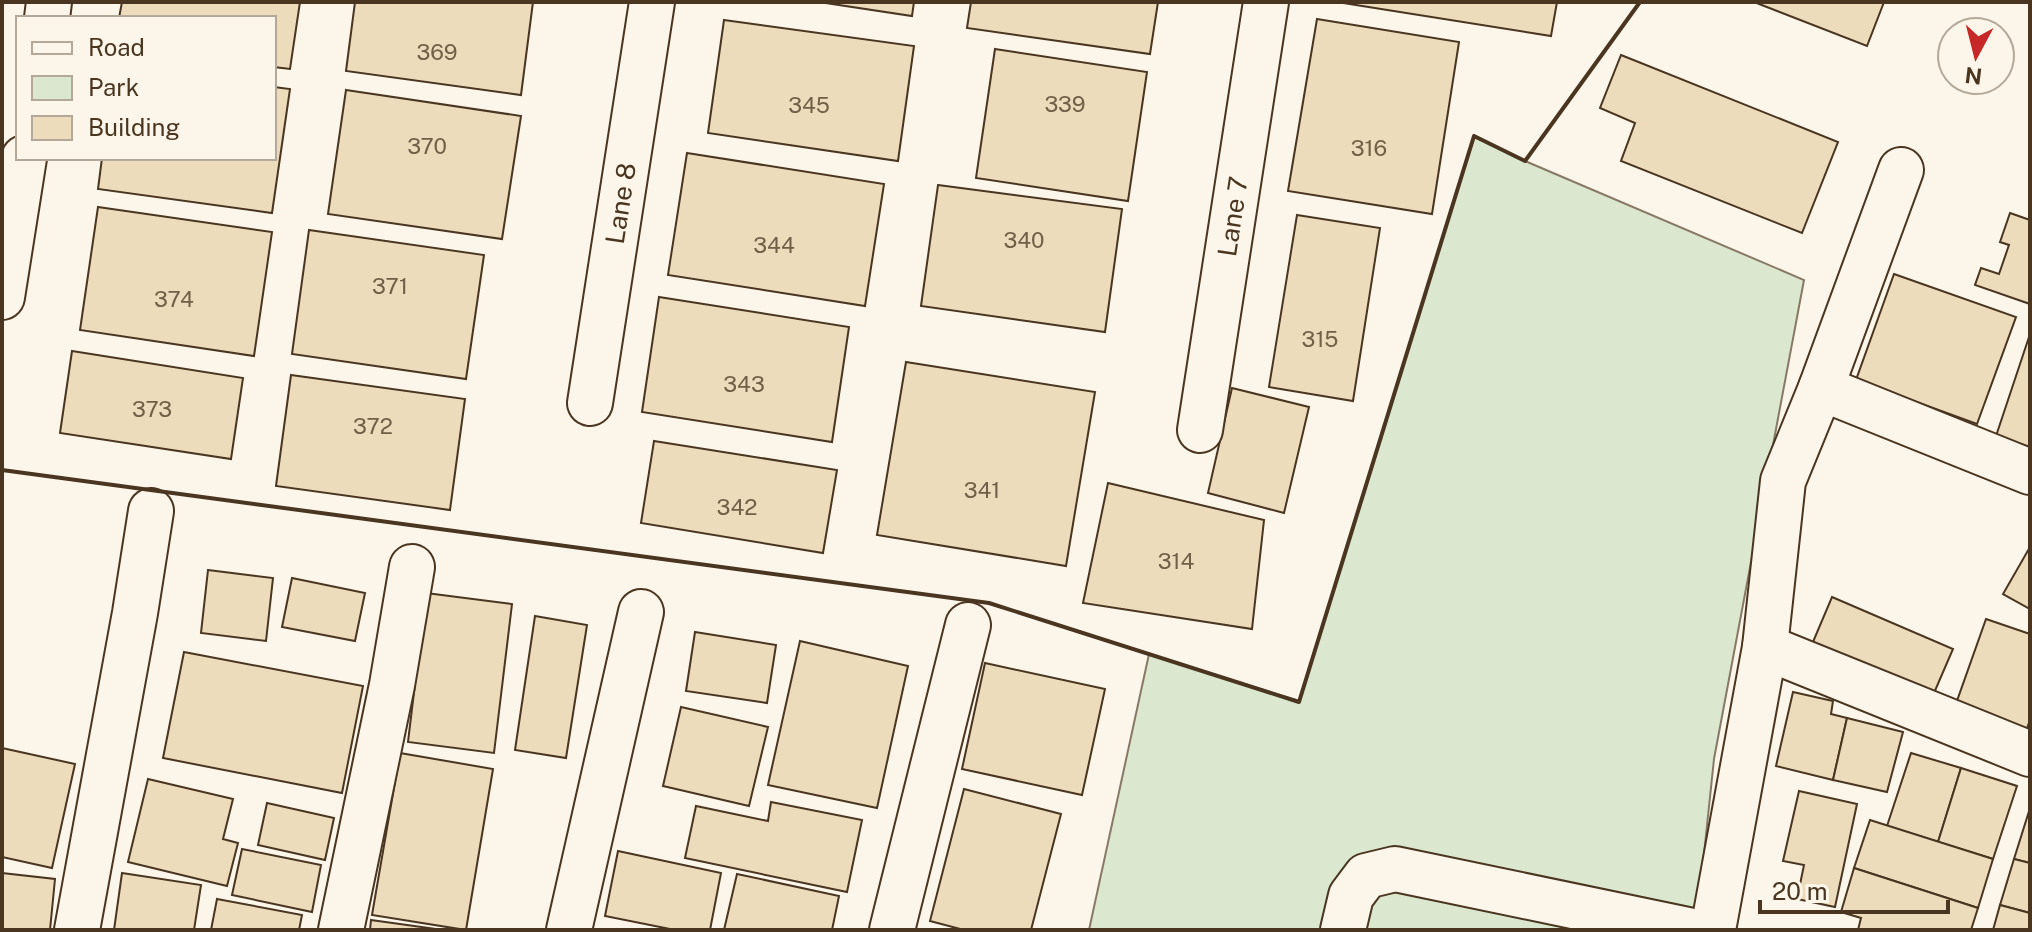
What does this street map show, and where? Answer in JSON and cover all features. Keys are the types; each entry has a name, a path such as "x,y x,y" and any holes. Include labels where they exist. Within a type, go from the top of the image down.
{"street":[{"name":"Lane 8","path":"590,403 652,2"},
{"name":"Lane 7","path":"1200,430 1266,2"},
{"path":"2,297 24,160"},
{"path":"1713,930 1765,647 1783,481 1821,388 1901,170"},
{"path":"1821,388 2030,472"},
{"path":"77,930 151,511"},
{"path":"341,930 392,685 412,567"},
{"path":"569,930 641,612"},
{"path":"892,930 968,625"},
{"path":"1765,647 2030,754"},
{"path":"1343,930 1351,896 1366,876 1395,869 1688,930"}],"green space":[{"path":"1474,136 1525,161 1804,280 1714,759 1696,930 1089,930 1149,654 1299,701"}],"building":[{"path":"122,2 300,2 290,69 276,67 276,16 119,16"},
{"path":"355,2 533,2 521,95 346,71"},
{"path":"819,2 914,2 912,16"},
{"path":"971,2 1158,2 1150,54 967,28"},
{"path":"1337,2 1557,2 1551,36"},
{"path":"1754,2 1884,2 1867,46"},
{"path":"1317,19 1459,42 1432,214 1288,191"},
{"path":"724,20 914,46 898,161 708,133"},
{"path":"995,49 1147,72 1128,201 976,178"},
{"path":"1621,55 1838,142 1802,233 1621,161 1635,123 1600,108"},
{"path":"276,87 290,89 272,213 98,189 102,160 276,160"},
{"path":"346,90 521,116 502,239 328,214"},
{"path":"687,153 884,184 865,306 668,275"},
{"path":"938,185 1122,209 1105,332 921,306"},
{"path":"98,207 272,232 254,356 80,330"},
{"path":"2010,213 2030,220 2030,304 1975,285 1981,268 1999,274 2009,245 2000,242"},
{"path":"1297,215 1380,228 1353,401 1269,387"},
{"path":"309,230 484,255 466,379 292,354"},
{"path":"1894,274 2016,317 1977,424 1856,380"},
{"path":"659,297 849,327 832,442 642,412"},
{"path":"2030,338 2030,447 1996,436"},
{"path":"72,351 243,378 231,459 60,433"},
{"path":"906,362 1095,392 1066,566 877,535"},
{"path":"291,375 465,399 450,510 276,486"},
{"path":"1232,388 1309,407 1284,513 1208,493"},
{"path":"654,441 837,470 823,553 641,523"},
{"path":"1108,483 1264,520 1252,629 1083,603"},
{"path":"2030,547 2030,609 2003,594"},
{"path":"208,570 273,578 266,641 201,633"},
{"path":"292,578 365,593 355,641 282,627"},
{"path":"426,593 512,604 494,753 408,742"},
{"path":"1832,597 1953,649 1928,707 1807,656"},
{"path":"535,616 587,625 566,758 515,750"},
{"path":"1986,619 2030,634 2030,720 2023,739 1952,715"},
{"path":"695,632 776,645 767,703 686,691"},
{"path":"800,641 908,666 877,808 768,785"},
{"path":"184,652 363,686 342,793 163,758"},
{"path":"985,663 1105,689 1082,795 962,769"},
{"path":"1793,692 1833,701 1831,714 1847,718 1833,780 1776,766"},
{"path":"681,707 768,727 749,806 663,786"},
{"path":"1847,718 1903,732 1887,792 1833,780"},
{"path":"2,748 75,764 52,868 2,857"},
{"path":"400,753 493,769 466,930 372,915"},
{"path":"1911,753 1961,768 1938,842 1887,826"},
{"path":"1961,768 2017,786 1993,859 1938,842"},
{"path":"148,779 233,799 223,839 238,843 227,886 128,862"},
{"path":"964,789 1061,814 1031,930 964,930 930,921"},
{"path":"1799,791 1857,804 1835,907 1797,899 1804,865 1783,861"},
{"path":"771,802 862,820 847,892 685,858 696,806 768,821"},
{"path":"267,803 334,818 325,860 258,845"},
{"path":"2030,808 2030,863 2014,859"},
{"path":"1870,820 1993,859 1978,908 1854,868"},
{"path":"242,849 321,865 312,912 232,895"},
{"path":"618,851 721,873 710,930 675,930 605,916"},
{"path":"2014,859 2030,863 2030,913 2000,905"},
{"path":"1854,868 1978,908 1971,930 1858,930 1861,918 1841,912"},
{"path":"2,873 55,879 50,930 2,930"},
{"path":"122,873 201,885 194,930 114,930"},
{"path":"737,874 839,896 832,930 724,930"},
{"path":"217,899 302,915 299,930 211,930"},
{"path":"2000,905 2030,913 2030,930 1993,930"},
{"path":"371,920 443,930 370,930"}],"wall":[{"path":"2,470 989,603 1299,702 1474,136 1525,161 1640,2"}]}
